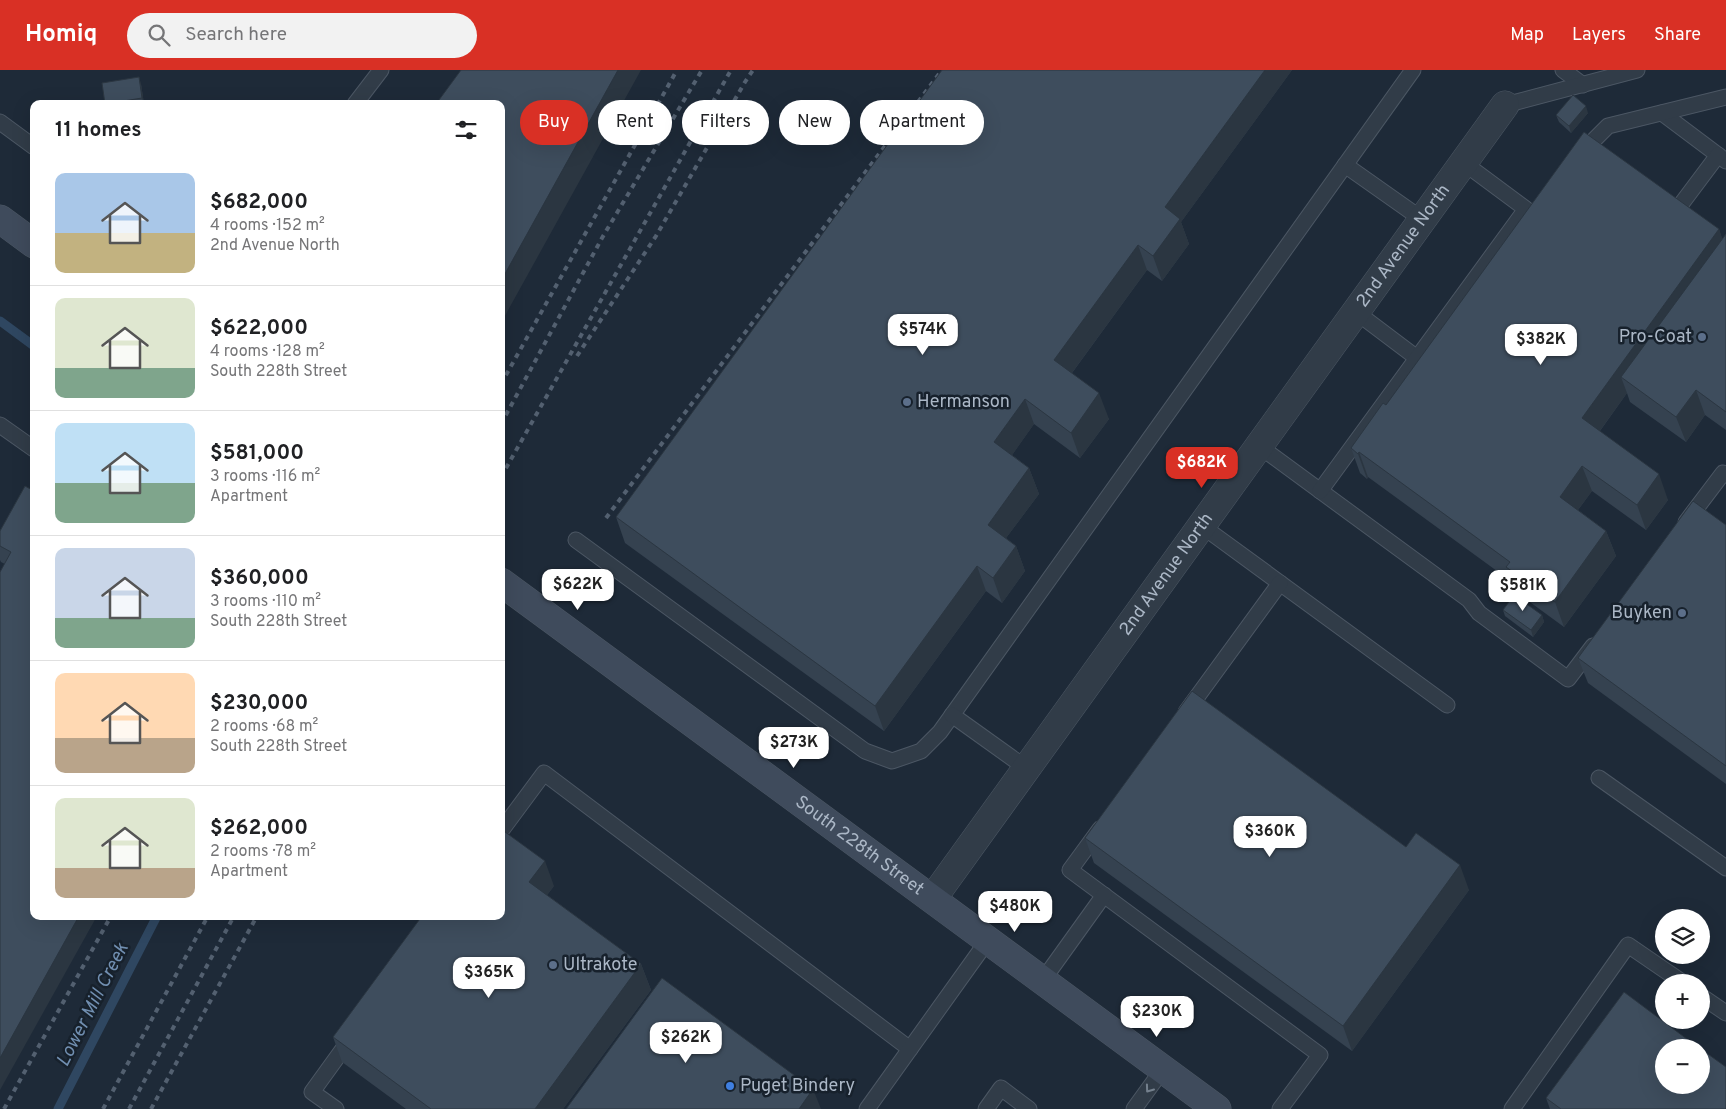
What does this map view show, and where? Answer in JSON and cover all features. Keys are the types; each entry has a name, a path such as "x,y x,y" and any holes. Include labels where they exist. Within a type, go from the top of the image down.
{"main road":[{"path":"0,220 30,241"},
{"name":"South 228th Street","path":"505,585 933,898 1217,1109"}],"street":[{"name":"2nd Avenue North","path":"933,898 1505,105"}],"lane":[{"path":"358,100 381,70"},
{"path":"1563,70 1583,85"},
{"path":"1505,105 1637,70"},
{"path":"576,540 865,751 892,761 921,752 940,732 1345,165 1408,72"},
{"path":"1567,167 1608,126 1726,97"},
{"path":"1662,113 1722,158 1676,211"},
{"path":"0,122 30,144"},
{"path":"1320,490 1530,205 1464,163"},
{"path":"1345,165 1423,220"},
{"path":"1356,312 1417,358"},
{"path":"0,425 30,446"},
{"path":"1259,446 1468,600 1478,613 1568,679 1604,631"},
{"path":"1675,536 1723,473 1726,475"},
{"path":"1202,526 1447,705"},
{"path":"1175,727 1280,583"},
{"path":"952,714 1026,768"},
{"path":"505,826 544,773 910,1049"},
{"path":"1599,778 1726,868"},
{"path":"1111,814 1070,870 1320,1055 1280,1109"},
{"path":"1043,980 1104,895"},
{"path":"866,1109 988,940"},
{"path":"1512,1109 1628,945 1670,974"},
{"path":"1710,1002 1726,1013"},
{"path":"336,1109 312,1092 358,1028"},
{"path":"1134,1109 1163,1069"},
{"path":"986,1109 1001,1088 1029,1109"}],"building":[{"path":"461,70 618,70 601,100 598,100 598,106 588,124 588,100 520,100 520,145 576,145 505,274 505,100 439,100"},
{"name":"Hermanson","path":"942,70 1265,70 1165,207 1180,219 1153,256 1138,245 1054,360 1099,393 1071,433 1025,399 994,442 1029,468 988,525 1016,546 993,578 977,566 875,706 616,517 887,145 984,145 984,100 920,100"},
{"path":"139,77 142,98 104,100 102,83"},
{"path":"1573,95 1586,106 1569,126 1556,115"},
{"path":"1584,132 1719,229 1582,418 1659,474 1637,505 1582,466 1560,497 1606,531 1555,602 1506,567 1510,562 1351,448 1383,403 1386,405"},
{"name":"Pro-Coat","path":"1726,234 1726,412 1696,390 1676,417 1621,377"},
{"path":"25,486 30,489 30,920 77,920 0,1058 0,572 11,552 0,546 0,531"},
{"name":"Buyken","path":"1693,501 1726,525 1726,766 1578,658"},
{"path":"1514,595 1542,615 1531,630 1503,610"},
{"path":"1192,691 1406,847 1416,833 1460,865 1343,1026 1085,838"},
{"path":"505,832 545,861 529,882 641,964 535,1109 431,1109 333,1037 419,920 505,920"},
{"path":"662,978 813,1089 799,1109 566,1109"},
{"path":"1624,992 1655,1015 1655,1029 1674,1029 1687,1039 1655,1039 1655,1094 1710,1094 1710,1055 1726,1067 1726,1109 1561,1109 1546,1098"}],"waterway":[{"name":"Lower Mill Creek","path":"0,321 30,343"},
{"name":"Lower Mill Creek","path":"58,1109 155,920"}],"railway":[{"path":"505,377 677,70"},
{"path":"505,417 602,238 702,70"},
{"path":"505,470 731,70"},
{"path":"577,356 656,236 753,70"},
{"path":"606,518 942,70"},
{"path":"4,1109 109,920"},
{"path":"103,1109 206,920"},
{"path":"129,1109 232,920"},
{"path":"151,1109 255,920"}],"place":[{"name":"Pro-Coat","path":"1702,337"},
{"name":"Hermanson","path":"907,402"},
{"name":"Buyken","path":"1682,613"},
{"name":"Ultrakote","path":"553,965"},
{"name":"Puget Bindery","path":"730,1086"}]}
